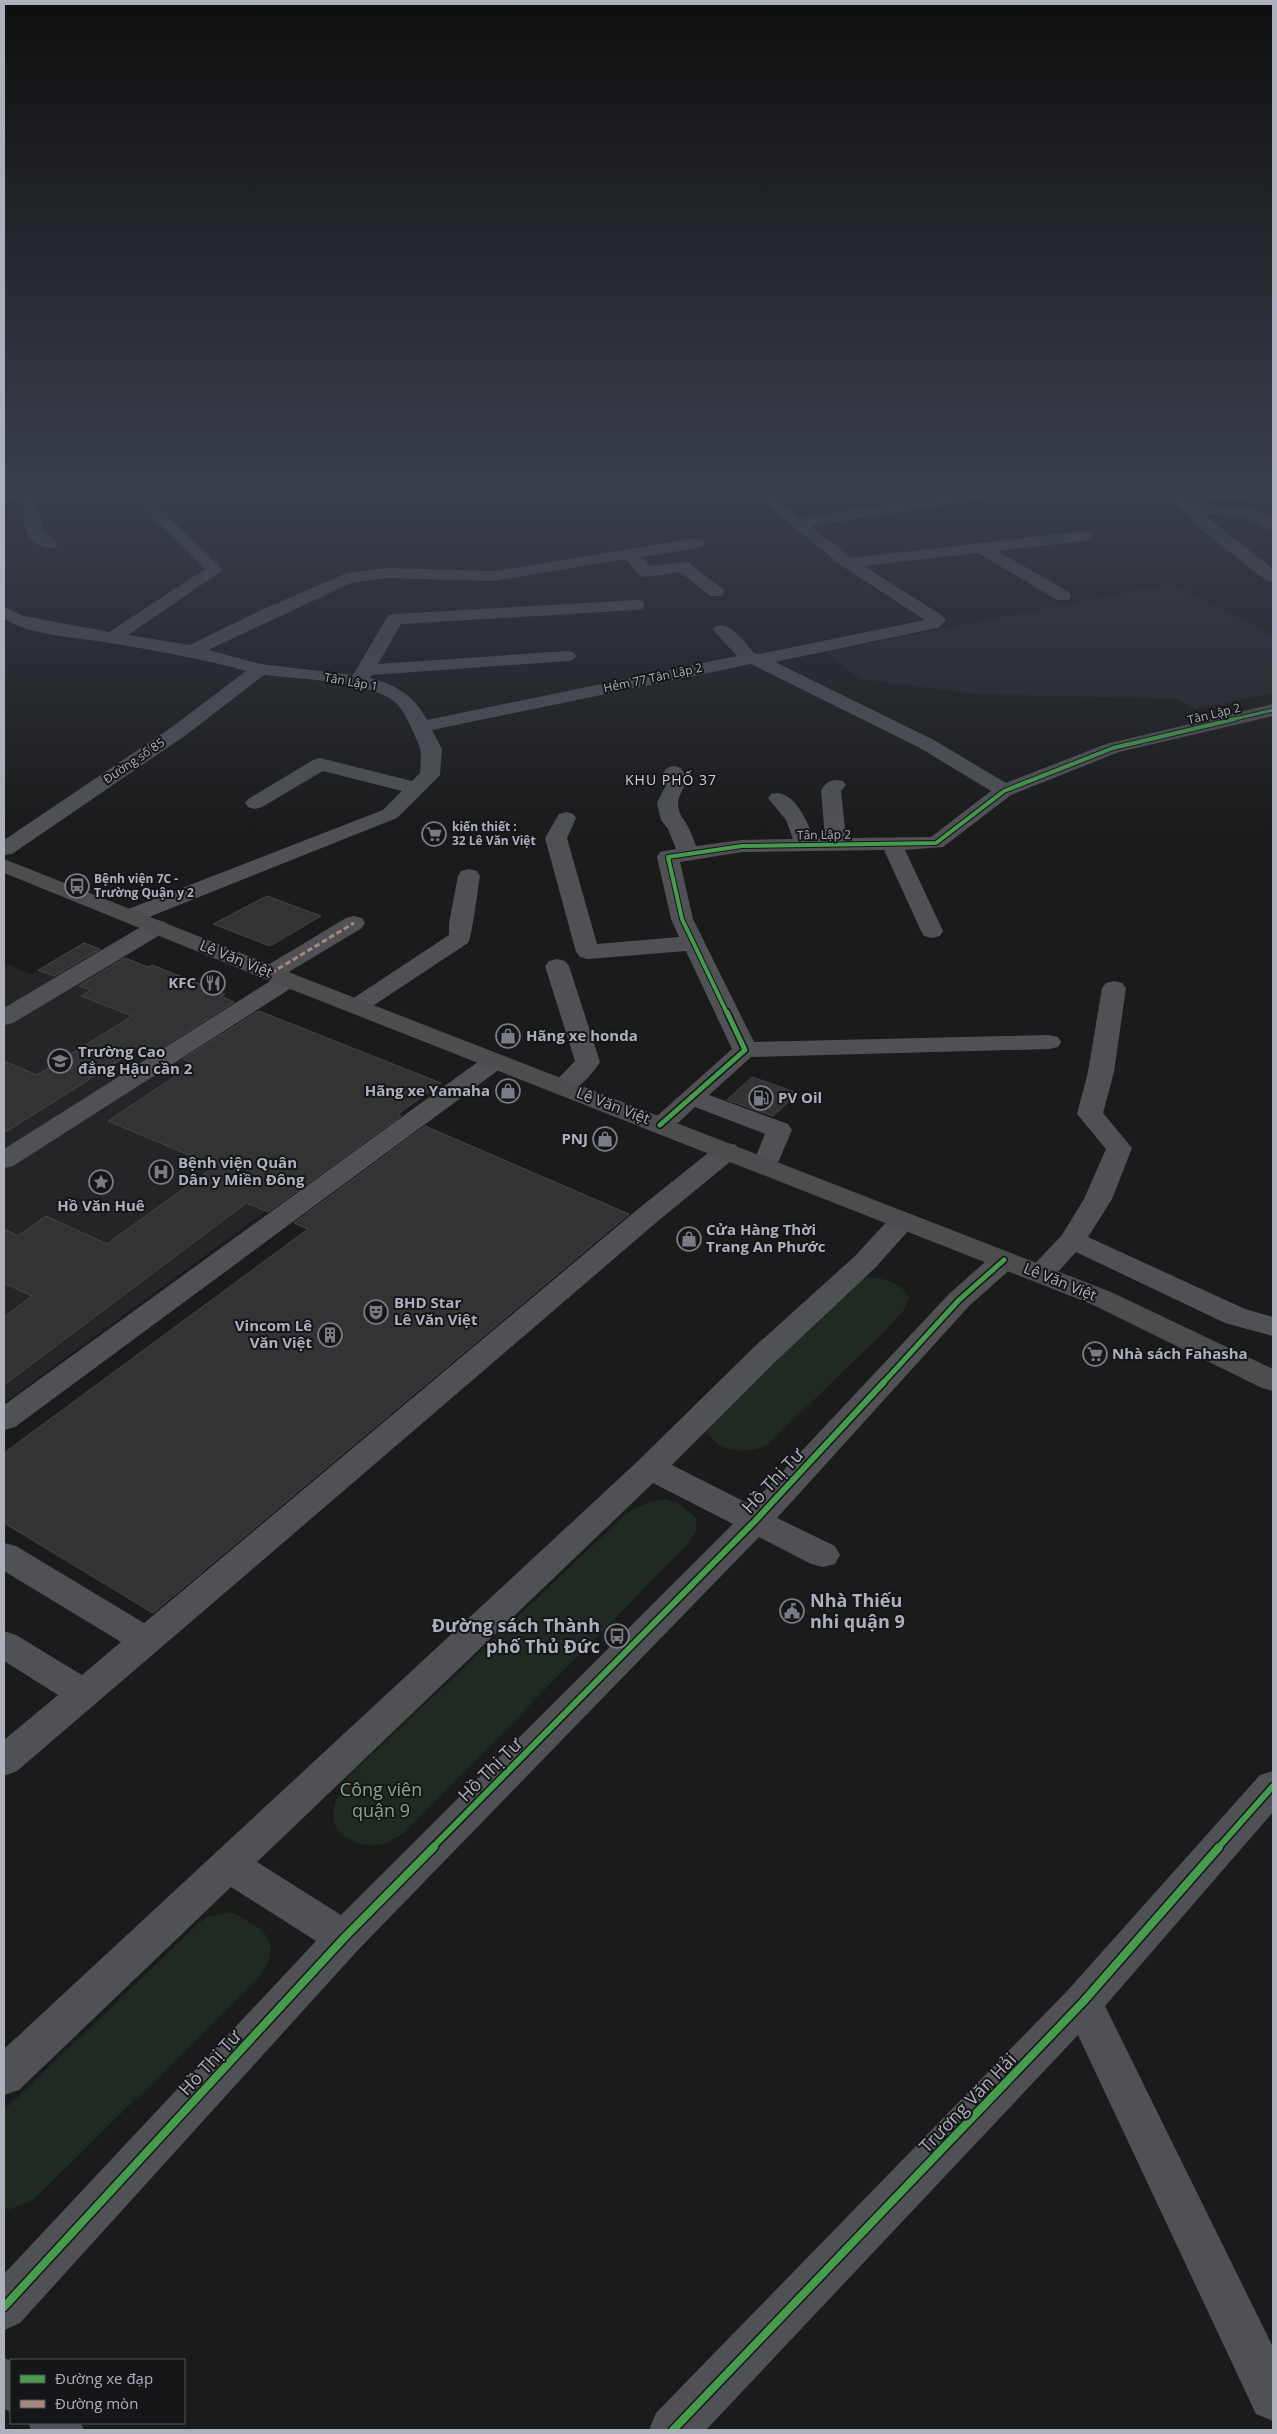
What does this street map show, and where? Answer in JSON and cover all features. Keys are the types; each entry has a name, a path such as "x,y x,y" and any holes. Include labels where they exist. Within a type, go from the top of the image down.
{"main road":[{"name":"Lê Văn Việt","path":"4,865 280,976 1040,1273 1101,1298 1273,1381"}],"street":[{"path":"112,638 169,601"},
{"path":"192,651 297,601"},
{"name":"Hẻm 77 Tân Lập 2","path":"420,727 936,622 937,620 907,601"},
{"path":"363,675 395,619 636,605"},
{"name":"Tân Lập 1","path":"4,612 18,620 51,628 192,651 260,669 363,675 403,699 416,715 432,749 430,775 414,788 390,814 131,916"},
{"path":"722,630 753,658 927,744 1004,791"},
{"path":"363,675 567,656"},
{"name":"Đường số 85","path":"4,849 179,731 260,669"},
{"name":"Tân Lập 2","path":"744,1050 682,919 668,857 742,846 936,843 1004,791 1113,748 1273,710"},
{"path":"255,804 320,764 414,788"},
{"path":"674,772 674,787 667,803 671,820 678,826 688,854"},
{"path":"836,785 830,790 836,844"},
{"path":"778,798 796,818 806,845"},
{"path":"566,818 556,838 588,952 694,943"},
{"path":"892,844 932,931"},
{"path":"357,1006 460,938 460,923 469,876"},
{"path":"4,1160 280,976 354,923"},
{"path":"9,1004 158,927"},
{"path":"556,966 588,1062 564,1087"},
{"path":"1040,1273 1072,1240 1098,1199 1119,1148 1090,1114 1101,1072 1114,988"},
{"path":"660,1125 744,1050 1049,1042"},
{"path":"4,1420 496,1061"},
{"path":"691,1097 779,1130 765,1166"},
{"path":"5,1757 146,1641 648,1215 727,1151"},
{"path":"4,2076 650,1468 764,1355 865,1262 903,1221"},
{"path":"1072,1240 1235,1316 1273,1327"},
{"name":"Hồ Thị Tư","path":"4,2307 344,1938 755,1521 959,1300 1004,1260"},
{"path":"650,1468 824,1555"},
{"path":"4,1555 146,1641"},
{"path":"4,1644 83,1693"},
{"name":"Trương Văn Hải","path":"673,2430 1083,2002 1273,1786"},
{"path":"229,1865 344,1938"},
{"path":"1083,2002 1273,2397"}],"shaded area":[{"path":"1085,601 1206,601 1273,636 1273,693 1194,709 1177,699 976,694 860,679 826,652"},
{"name":"Bệnh viện Quân Dân y Miền Đông","path":"84,943 148,968 152,965 225,994 222,996 224,998 441,1083 4,1403 4,963 31,974"}],"green space":[{"path":"869,1277 892,1282 909,1297 904,1310 883,1333 766,1446 757,1449 739,1450 723,1447 716,1442 705,1427 854,1282"},
{"name":"Công viên quận 9","path":"665,1499 679,1503 696,1518 696,1531 688,1544 403,1834 385,1843 371,1846 349,1839 341,1833 333,1819 335,1802 348,1777 627,1513 649,1502"},
{"path":"231,1912 254,1924 270,1943 269,1960 256,1981 34,2199 11,2209 4,2209 4,2110 206,1917"}],"building":[{"path":"267,896 321,916 270,946 213,924"},
{"path":"84,943 100,949 54,976 38,970"},
{"path":"125,958 148,967 152,965 225,994 221,996 234,1002 158,1050 144,1045 4,1133 4,1061 37,1075 132,1016 81,996 91,990 79,986"},
{"name":"Bệnh viện Quân Dân y Miền Đông","path":"259,1011 441,1083 398,1114 401,1116 268,1212 246,1203 4,1385 4,1317 32,1296 4,1283 4,1229 18,1236 46,1216 107,1244 215,1166 108,1121 194,1064 183,1059"},
{"name":"PV Oil","path":"752,1077 798,1093 773,1116 727,1100"},
{"name":"Vincom Lê Văn Việt","path":"425,1126 629,1214 153,1613 4,1523 4,1453 308,1229 294,1223"}],"marked path":[{"path":"271,973 354,923"}],"cycle path":[{"path":"660,1125 745,1050 682,919 668,857 742,846 936,843 1004,791 1113,748 1273,710"},
{"path":"4,2307 344,1938 755,1521 959,1300 1004,1260"},
{"path":"673,2430 1083,2002 1273,1786"}],"place":[{"name":"kiến thiết : 32 Lê Văn Việt","path":"434,834"},
{"name":"Bệnh viện 7C - Trường Quận y 2","path":"77,886"},
{"name":"KFC","path":"213,983"},
{"name":"Hãng xe honda","path":"508,1036"},
{"name":"Trường Cao đẳng Hậu cần 2","path":"60,1061"},
{"name":"Hãng xe Yamaha","path":"508,1091"},
{"name":"PV Oil","path":"761,1098"},
{"name":"PNJ","path":"605,1139"},
{"name":"Bệnh viện Quân Dân y Miền Đông","path":"161,1172"},
{"name":"Hồ Văn Huê","path":"101,1182"},
{"name":"Cửa Hàng Thời Trang An Phước","path":"689,1239"},
{"name":"BHD Star Lê Văn Việt","path":"376,1312"},
{"name":"Vincom Lê Văn Việt","path":"330,1335"},
{"name":"Nhà sách Fahasha","path":"1095,1354"},
{"name":"Nhà Thiếu nhi quận 9","path":"792,1611"},
{"name":"Đường sách Thành phố Thủ Đức","path":"617,1636"}],"district":[{"name":"KHU PHỐ 37","path":"671,780"}]}
